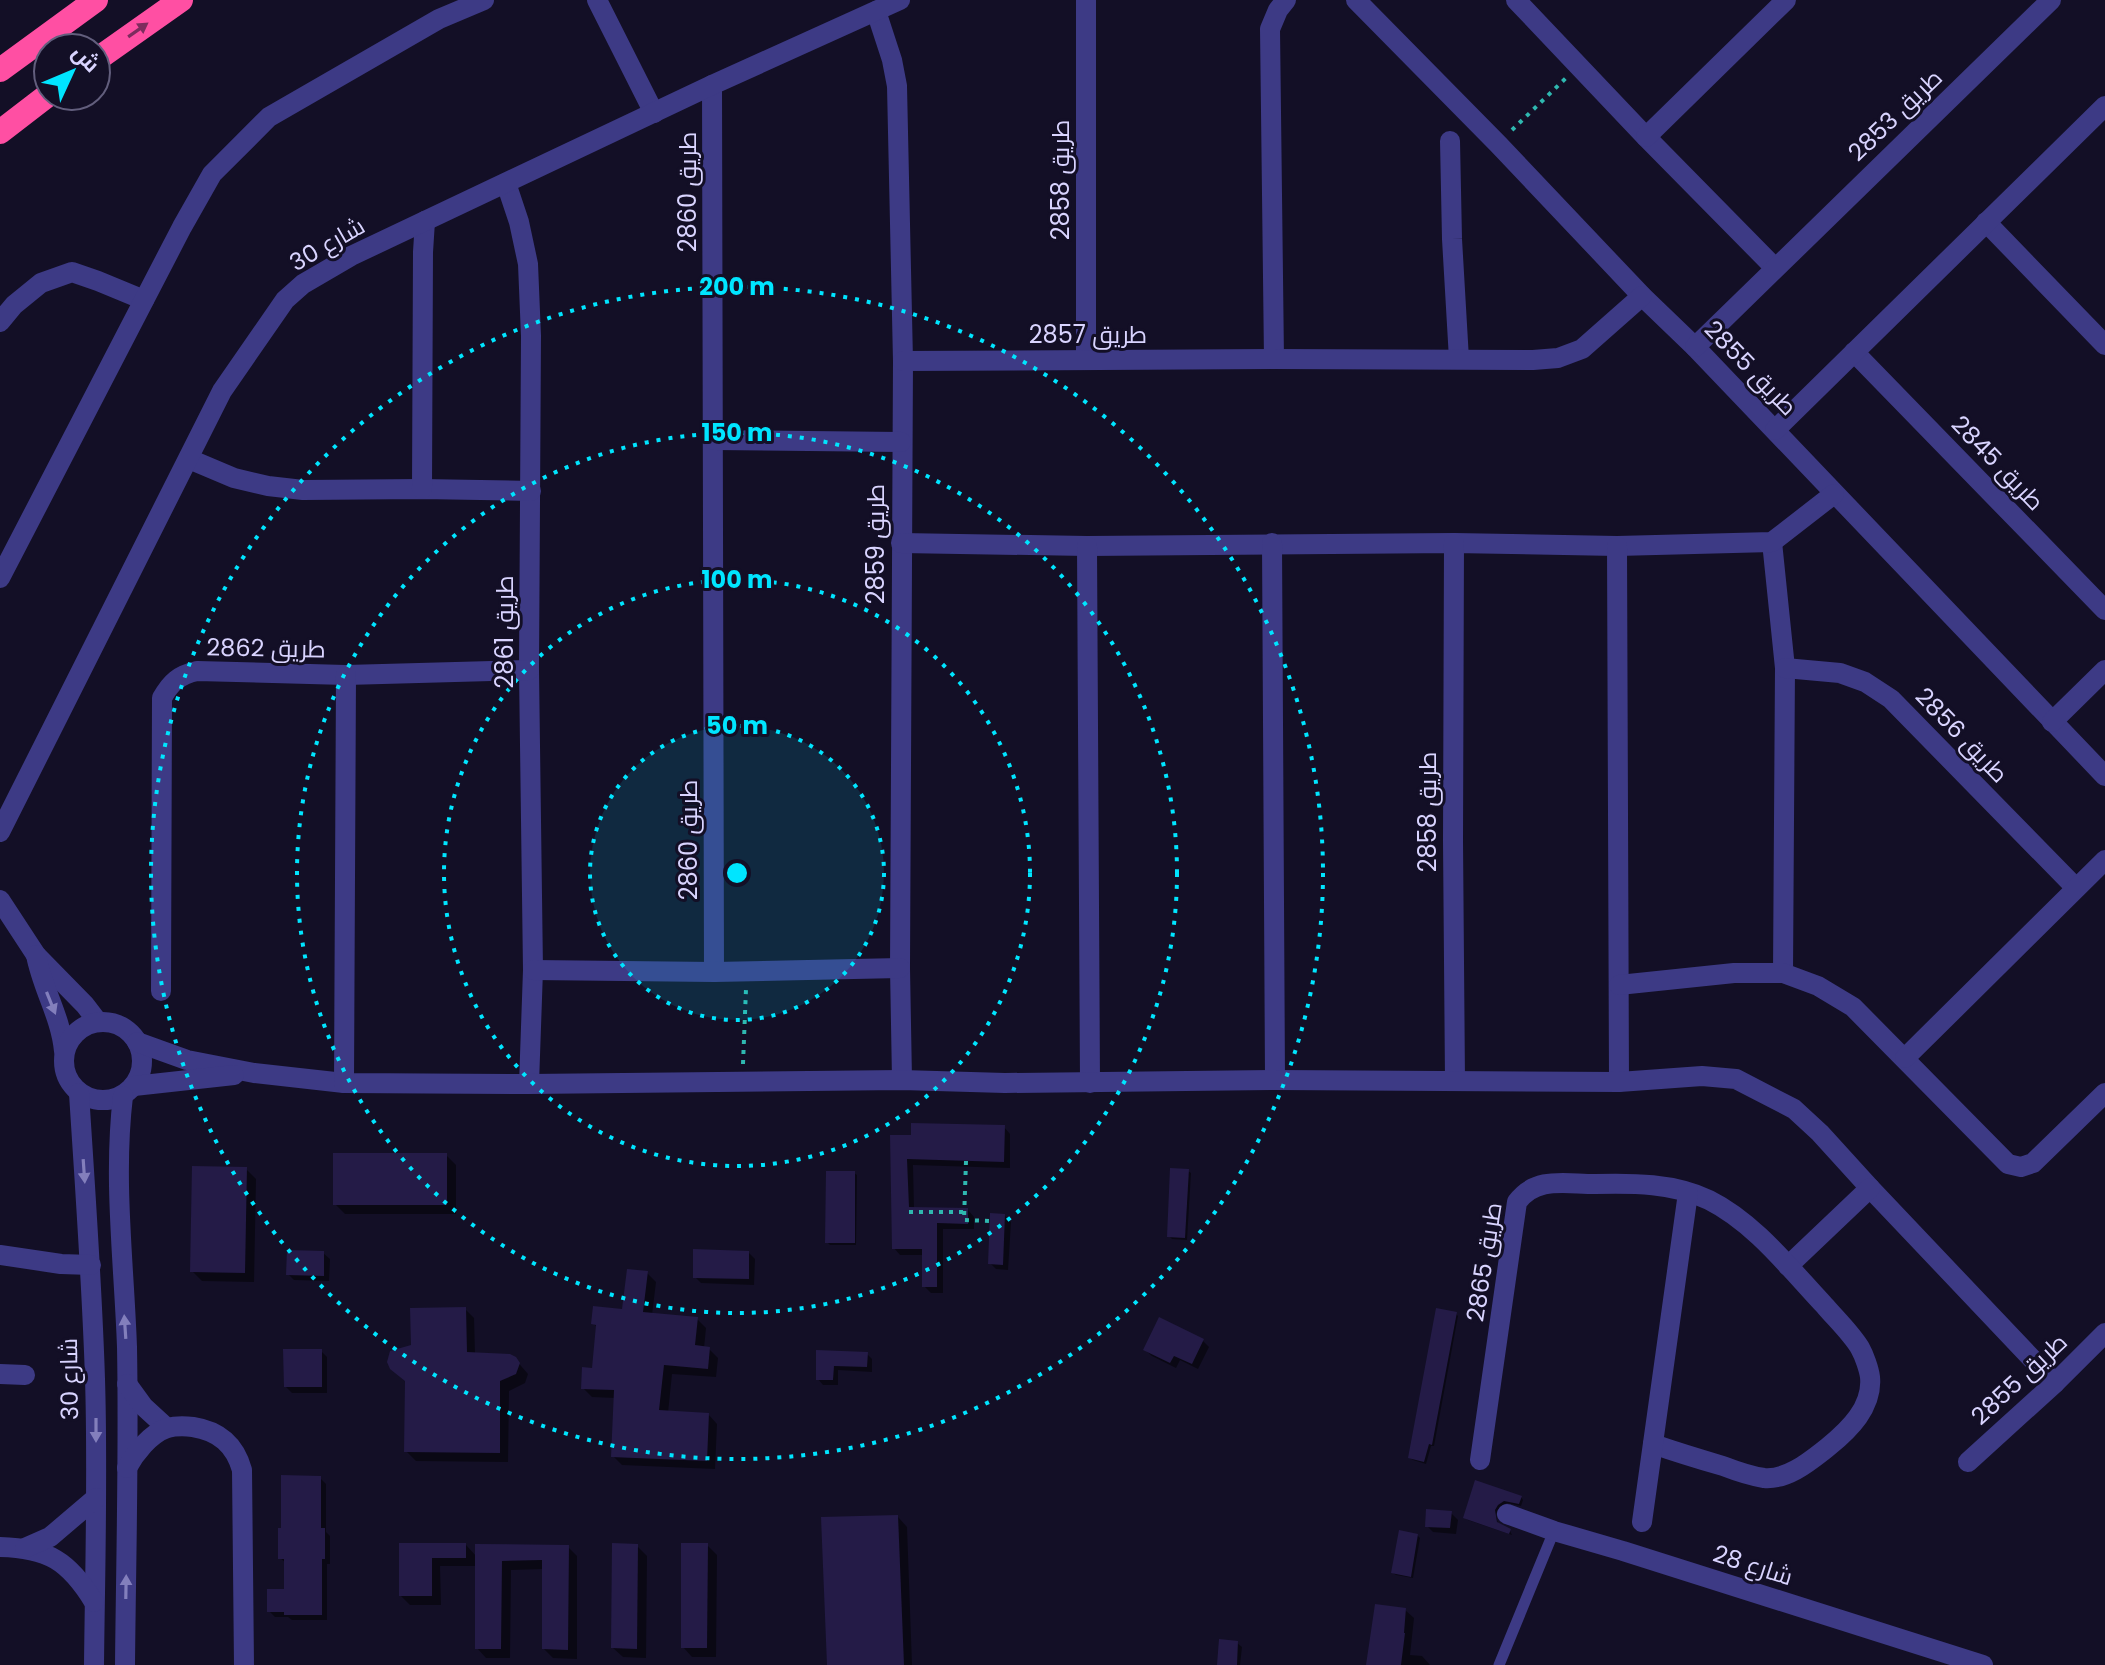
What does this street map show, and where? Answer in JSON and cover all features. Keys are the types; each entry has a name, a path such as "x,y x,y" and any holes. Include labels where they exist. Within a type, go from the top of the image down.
{"highway":[{"path":"0,70 96,0"},
{"path":"112,49 181,0"},
{"path":"0,132 32,107"}],"street":[{"path":"0,578 212,174 269,117 439,19 484,0"},
{"path":"597,0 654,113"},
{"name":"شارع 30","path":"0,832 222,391 285,300 303,284 351,256 712,85 900,0"},
{"name":"طريق 2858","path":"1086,0 1086,359"},
{"path":"1274,359 1270,29 1286,0"},
{"name":"طريق 2855","path":"1356,0 1695,347 2105,776"},
{"path":"1646,137 1786,0"},
{"name":"طريق 2853","path":"1695,347 2051,0"},
{"path":"1521,2 1646,137 1775,268"},
{"name":"طريق 2859","path":"876,11 897,86 903,361 902,1080"},
{"name":"طريق 2860","path":"712,85 714,972"},
{"path":"1775,430 2105,106"},
{"path":"1450,141 1459,359"},
{"name":"طريق 2861","path":"506,183 528,264 531,336 529,670 533,970 529,1084"},
{"path":"422,489 425,221"},
{"path":"1986,222 2105,345"},
{"path":"0,322 14,305 41,283 72,272 144,300"},
{"name":"طريق 2857","path":"903,361 1558,358 1582,349 1595,340 1642,296"},
{"name":"طريق 2845","path":"1854,352 2105,610"},
{"path":"714,440 901,442"},
{"path":"189,459 234,478 303,490 531,491"},
{"path":"901,543 1617,546 1772,542 1834,494"},
{"path":"1772,542 1785,668 1783,973"},
{"path":"1272,543 1275,1080"},
{"name":"طريق 2858","path":"1454,543 1455,1081"},
{"path":"1087,546 1090,1083"},
{"path":"1617,546 1619,1082"},
{"name":"طريق 2856","path":"1785,668 1840,673 1865,682 1891,699 2076,888"},
{"name":"طريق 2862","path":"161,991 162,698 175,679 197,671 346,675 529,670"},
{"path":"2052,722 2105,670"},
{"path":"344,1083 346,675"},
{"path":"1905,1058 2105,860"},
{"name":"شارع 30","path":"0,900 36,955 98,1022 113,1023 127,1030 137,1042 187,1060 254,1073"},
{"name":"شارع 30","path":"36,955 40,977 63,1034 63,1066 68,1081 79,1093 96,1382 94,1665"},
{"path":"533,970 714,972 900,968"},
{"path":"1619,985 1734,973 1783,973 1818,986 1853,1007 2008,1164 2021,1167 2033,1163 2105,1093"},
{"path":"64,1051 71,1037 83,1027 98,1022"},
{"path":"125,1665 127,1384 119,1128 129,1091 141,1072 142,1057 137,1042"},
{"path":"79,1093 93,1100 108,1101 129,1091 254,1073 344,1083 529,1084 902,1080 1005,1083 1275,1080 1619,1082 1702,1076 1736,1079 1794,1109 1820,1133 2055,1383"},
{"name":"طريق 2865","path":"1480,1460 1517,1202 1525,1190 1539,1184 1649,1184 1707,1199 1742,1222 1788,1266 1861,1349 1870,1377 1861,1414 1813,1459 1785,1476 1765,1478 1746,1474 1653,1444"},
{"path":"1788,1266 1870,1188"},
{"path":"1642,1522 1688,1193"},
{"path":"0,1255 91,1265"},
{"name":"طريق 2855","path":"1968,1462 2105,1333"},
{"path":"0,1374 25,1375"},
{"path":"127,1384 143,1406 167,1428"},
{"path":"127,1468 136,1453 167,1428 186,1426 211,1431 227,1441 239,1460 242,1470 244,1665"},
{"path":"25,1548 50,1537 96,1498"},
{"name":"شارع 28","path":"1507,1514 1983,1665"},
{"path":"0,1547 25,1548 45,1554 69,1568 95,1603"}],"lane":[{"path":"1499,1665 1554,1531"}],"path":[{"path":"1498,144 1579,65"},
{"path":"743,1082 747,971"},
{"path":"966,1161 964,1220 990,1221"},
{"path":"909,1212 964,1212"}],"building":[{"path":"911,1123 1005,1125 1004,1162 907,1159 909,1207 968,1208 968,1224 937,1223 937,1287 922,1287 922,1249 892,1249 890,1135 911,1135"},
{"path":"333,1153 447,1153 447,1205 333,1205"},
{"path":"192,1166 247,1167 245,1273 190,1272"},
{"path":"1170,1168 1189,1169 1185,1238 1167,1237"},
{"path":"826,1171 855,1171 855,1243 825,1243"},
{"path":"990,1213 1005,1214 1003,1265 988,1264"},
{"path":"693,1249 749,1251 749,1279 693,1278"},
{"path":"287,1250 324,1251 324,1276 286,1275"},
{"path":"627,1269 648,1271 643,1312 698,1317 695,1345 710,1347 708,1369 664,1365 659,1410 709,1413 707,1461 611,1457 614,1390 581,1389 582,1367 592,1368 596,1325 591,1324 593,1306 622,1309"},
{"path":"466,1307 467,1352 510,1354 520,1363 516,1374 500,1381 500,1453 404,1452 405,1381 390,1369 387,1362 390,1351 411,1345 410,1308"},
{"path":"1436,1308 1457,1312 1432,1445 1429,1444 1424,1462 1408,1458"},
{"path":"1159,1317 1204,1339 1192,1364 1174,1356 1170,1363 1143,1350"},
{"path":"283,1349 322,1349 322,1387 284,1387"},
{"path":"816,1350 868,1352 867,1367 834,1366 833,1380 816,1380"},
{"path":"281,1475 321,1476 321,1528 325,1528 322,1615 267,1612 267,1589 284,1589 284,1559 278,1559"},
{"path":"1475,1480 1522,1496 1519,1504 1504,1501 1495,1510 1497,1522 1511,1529 1509,1534 1463,1518"},
{"path":"1426,1509 1452,1511 1450,1528 1425,1527"},
{"path":"898,1515 904,1665 827,1665 821,1517"},
{"path":"1399,1530 1418,1534 1411,1577 1391,1573"},
{"path":"399,1543 466,1543 466,1558 432,1558 432,1596 399,1596"},
{"path":"612,1543 638,1544 637,1649 611,1648"},
{"path":"681,1543 708,1543 707,1648 681,1648"},
{"path":"475,1544 569,1545 568,1650 542,1649 542,1560 502,1561 501,1649 475,1649"},
{"path":"1375,1604 1406,1608 1401,1665 1366,1665"},
{"path":"1219,1639 1238,1641 1237,1665 1217,1665"}]}
